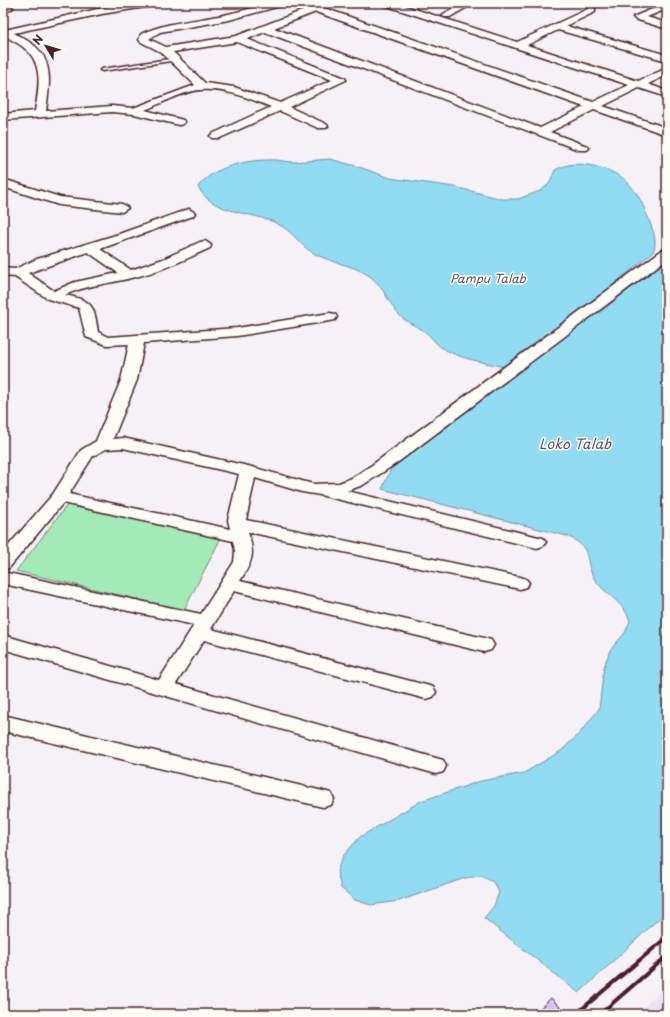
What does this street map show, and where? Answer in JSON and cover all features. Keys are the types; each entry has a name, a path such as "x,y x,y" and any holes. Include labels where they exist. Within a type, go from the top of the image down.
{"street":[{"path":"40,114 45,85 40,59 35,51 27,44 10,35 8,32 102,11 152,3"},
{"path":"203,86 176,59 165,50 144,40 144,36 157,30 229,17 281,3"},
{"path":"299,3 667,132"},
{"path":"165,50 238,40 332,3"},
{"path":"387,3 667,94"},
{"path":"447,15 469,3"},
{"path":"3,5 8,8 3,11"},
{"path":"89,6 102,11"},
{"path":"667,6 638,17 667,26"},
{"path":"517,46 592,10"},
{"path":"559,26 667,58"},
{"path":"267,29 583,148"},
{"path":"238,40 349,77"},
{"path":"216,136 370,68"},
{"path":"540,132 592,106 640,86 667,71"},
{"path":"134,111 203,86 212,86 229,89 322,126"},
{"path":"3,118 112,109 134,111 179,122"},
{"path":"3,183 59,201 122,208"},
{"path":"3,272 18,272 42,262 90,248 189,213"},
{"path":"54,296 70,288 129,275 177,258 205,245"},
{"path":"90,248 129,275"},
{"path":"307,487 325,490 337,488 366,476 391,460 667,253"},
{"path":"18,272 47,293 76,301 84,306 88,311 92,334 107,341 237,332 330,317"},
{"path":"103,444 129,380 137,340"},
{"path":"3,564 59,497 87,453 103,444 123,443 248,471 307,487 537,542"},
{"path":"164,688 243,562 246,552 238,530 238,512 246,488 248,471"},
{"path":"59,497 520,583"},
{"path":"3,578 202,626 426,692"},
{"path":"229,584 484,645"},
{"path":"3,642 436,766"},
{"path":"3,723 323,799"}],"lane":[{"path":"102,70 176,59"}],"shaded area":[{"path":"667,985 667,1014 636,1014"}],"green space":[{"path":"67,505 221,538 184,610 16,571"}],"water":[{"name":"Loko Talab","path":"330,159 390,178 455,187 502,199 518,199 540,191 549,184 555,170 569,165 588,165 615,173 630,184 635,191 645,209 652,228 655,244 653,252 585,308 599,313 667,260 667,911 579,993 484,918 494,906 499,892 493,882 481,876 465,878 399,901 371,905 355,900 341,888 337,871 343,856 360,837 421,801 481,781 524,773 561,751 580,733 599,709 604,667 610,650 625,633 630,621 628,615 620,604 596,581 582,546 567,536 382,489 391,469 577,327 566,322 504,367 471,360 441,347 423,330 400,316 376,281 371,277 357,269 317,255 306,248 283,227 273,222 215,204 205,197 198,187 212,174 240,163 260,160 293,162"}],"building":[{"path":"551,998 560,1007 553,1014 534,1014"}],"railway":[{"path":"576,1014 667,937"},
{"path":"600,1014 667,956"}],"water label":[{"name":"Pampu Talab","path":"488,279"}]}
